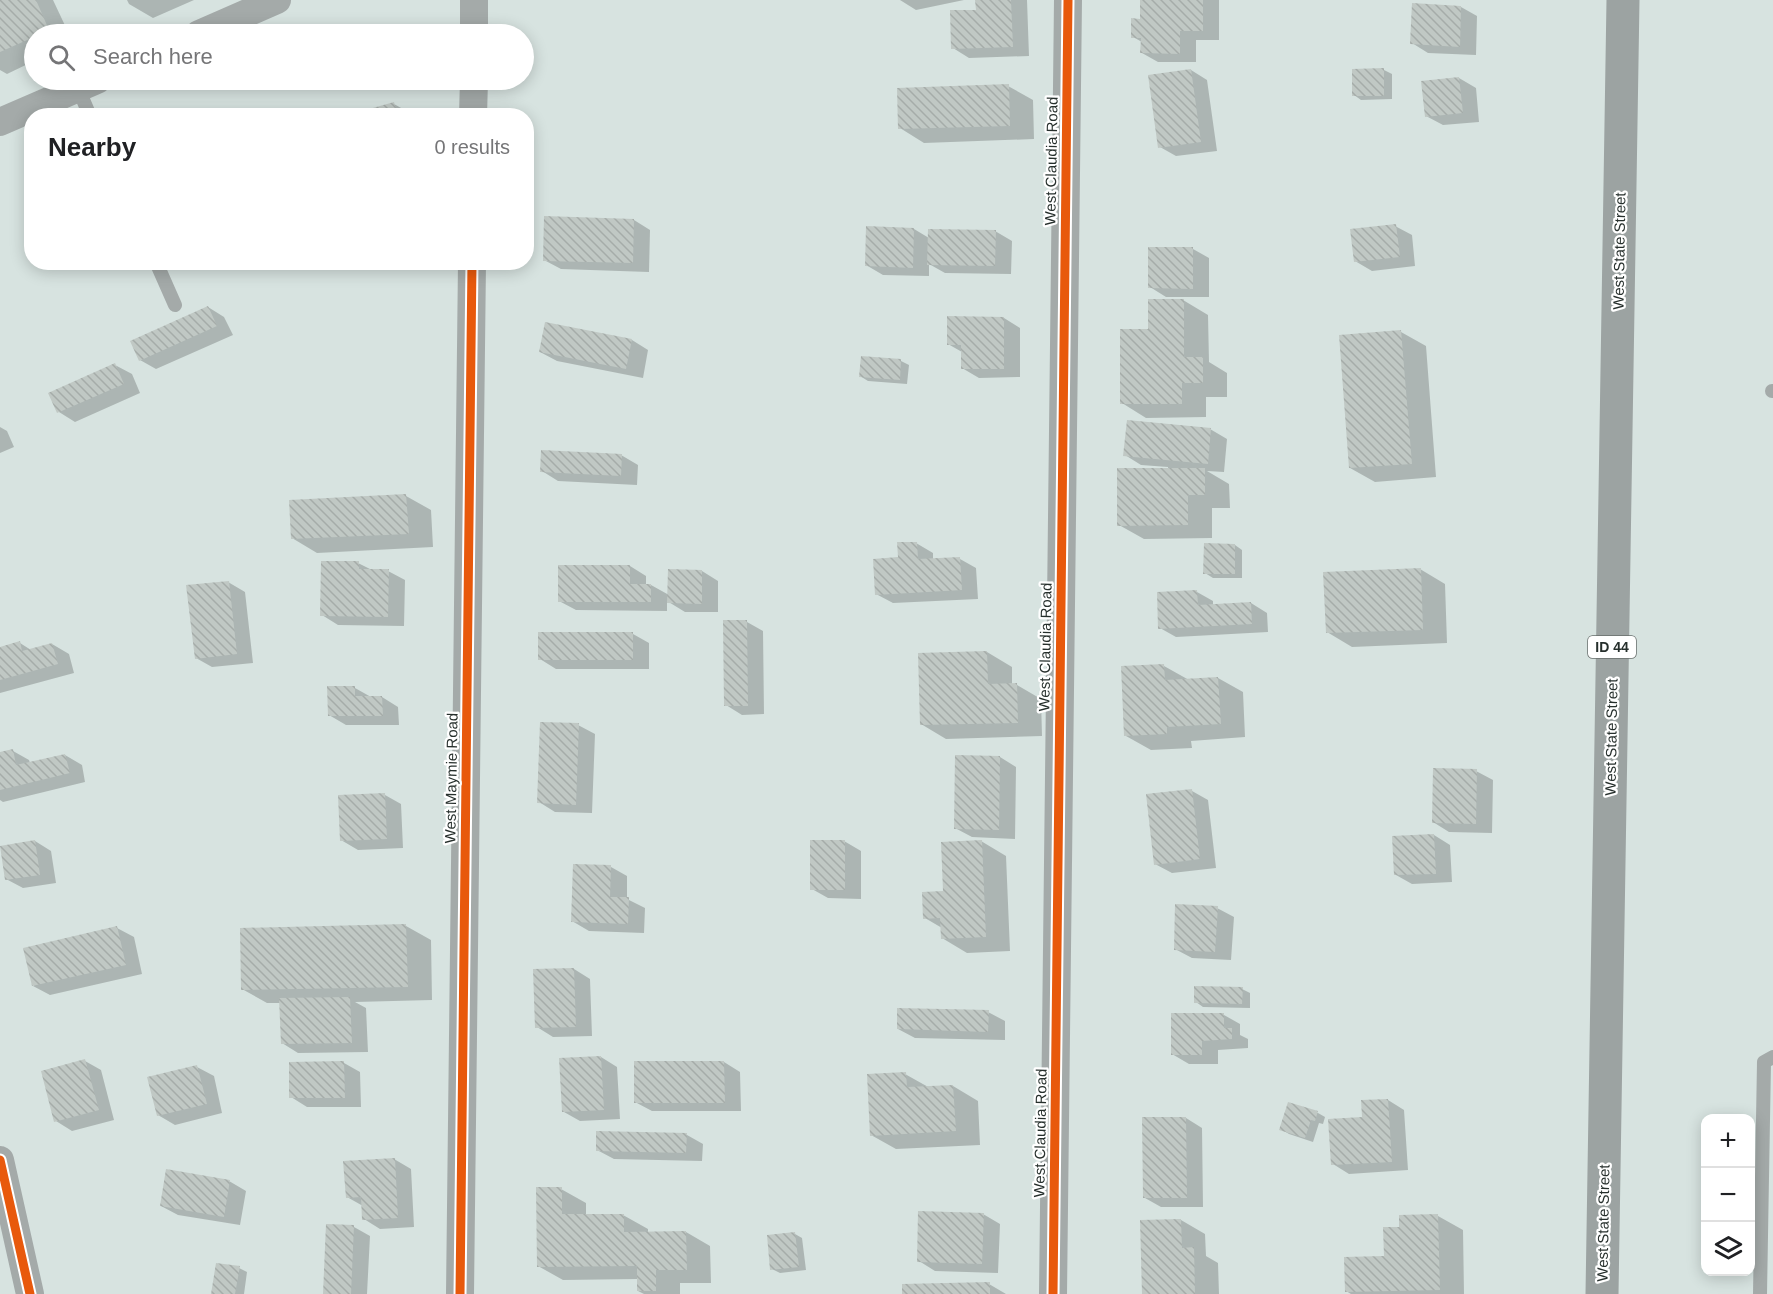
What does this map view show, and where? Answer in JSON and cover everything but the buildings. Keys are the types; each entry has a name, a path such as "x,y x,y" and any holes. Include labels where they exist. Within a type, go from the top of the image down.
{"main road":[{"name":"West State Street","path":"1602,1294 1623,0"}],"street":[{"path":"222,24 277,0"},
{"path":"474,0 474,24"},
{"name":"West Claudia Road","path":"1053,1294 1068,0"},
{"path":"32,108 73,90"},
{"path":"473,108 474,90"},
{"path":"0,122 24,112"},
{"name":"West Maymie Road","path":"460,1294 472,270"},
{"path":"0,1160 30,1294"}],"lane":[{"path":"88,90 89,108"},
{"path":"160,270 175,305"},
{"path":"1761,1294 1764,1062 1773,1056"}],"cycle path":[{"path":"1053,1294 1068,0"},
{"path":"460,1294 472,270"},
{"path":"0,1160 30,1294"}]}
